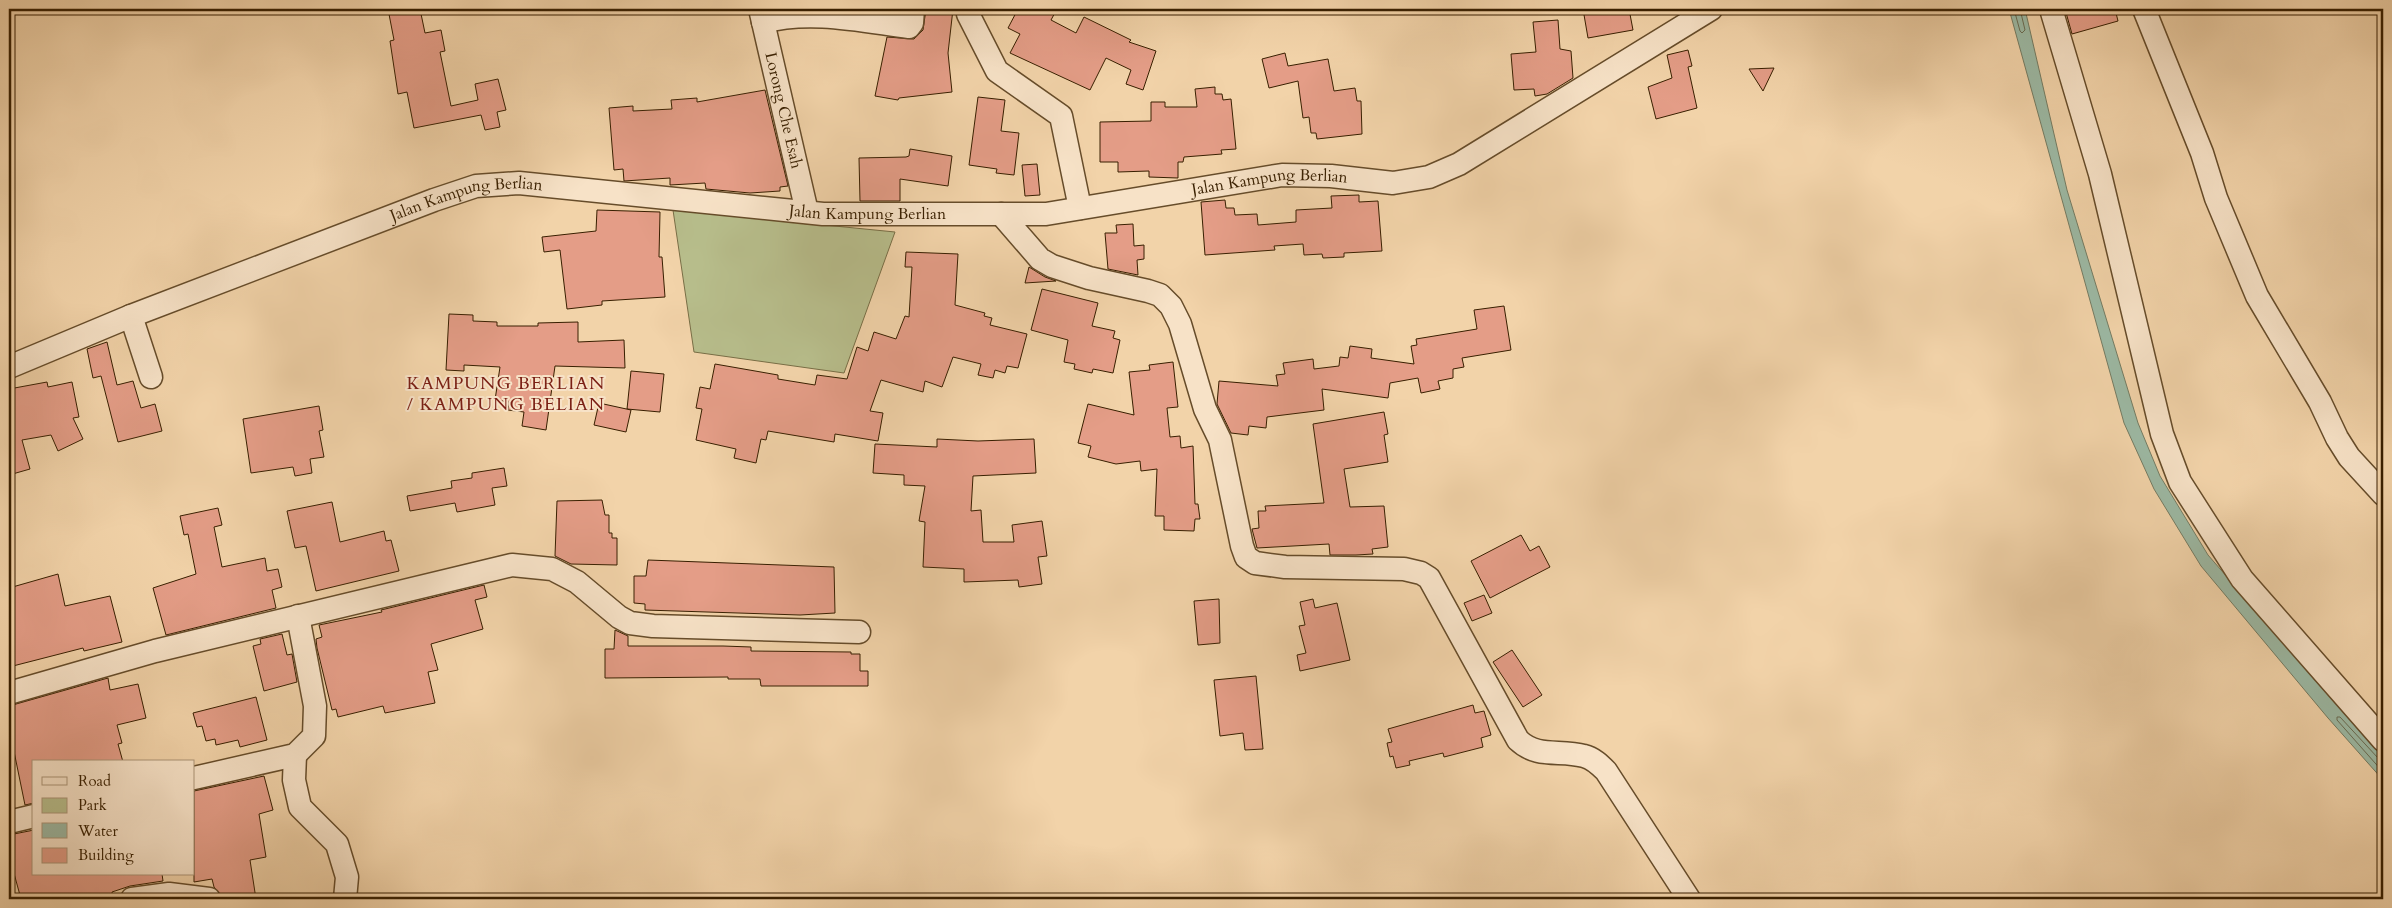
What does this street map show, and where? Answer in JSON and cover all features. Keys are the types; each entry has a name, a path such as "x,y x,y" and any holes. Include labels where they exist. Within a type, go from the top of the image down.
{"street":[{"path":"762,15 780,18 822,17 909,28 912,23 913,9"},
{"name":"Jalan Kampung Berlian","path":"9,367 131,316 434,200 476,186 519,183 807,212 1046,214 1282,175 1331,176 1393,183 1428,177 1459,164 1711,9"},
{"path":"2051,9 2100,174 2162,434 2180,482 2242,579 2383,740"},
{"path":"2144,9 2202,153 2216,198 2257,296 2320,402 2345,451 2383,494"},
{"path":"968,14 997,71 1060,116 1080,208"},
{"name":"Lorong Che Esah","path":"762,15 807,212"},
{"path":"1001,214 1040,259 1052,266 1103,282 1160,295 1171,306 1180,324 1206,409 1220,440 1242,546 1246,557 1256,563 1284,566 1404,569 1421,572 1429,578 1518,740 1534,752 1573,754 1595,761 1606,771 1689,899"},
{"path":"131,316 151,377"},
{"path":"9,693 155,651 512,565 552,569 577,582 619,617 630,623 653,626 859,632"},
{"path":"195,778 295,754 314,736 315,706 298,616"},
{"path":"295,754 294,780 300,807 337,844 348,877 345,899"},
{"path":"9,822 32,816"},
{"path":"132,899 169,894 209,899"}],"green space":[{"path":"673,210 895,232 844,373 694,352"}],"water":[{"path":"2009,9 2025,9 2067,190 2138,423 2160,476 2208,555 2383,757 2383,780 2328,718 2201,566 2154,489 2124,423"}],"building":[{"path":"388,9 420,9 425,33 441,30 445,51 440,52 451,106 478,100 475,84 498,79 506,110 497,112 500,127 485,130 481,115 414,128 407,92 398,94 390,41 394,40"},
{"path":"926,9 953,9 948,53 952,92 899,98 898,100 875,96 887,37 914,39 923,30"},
{"path":"1018,9 1057,9 1051,20 1076,33 1084,17 1131,40 1129,42 1156,51 1143,90 1126,84 1131,70 1106,58 1090,90 1010,53 1020,34 1008,28"},
{"path":"1583,9 1629,9 1633,30 1588,38"},
{"path":"2065,9 2115,9 2118,21 2072,34"},
{"path":"1558,20 1560,49 1571,51 1573,78 1547,94 1535,96 1534,89 1514,90 1511,54 1536,52 1533,22"},
{"path":"1688,50 1692,66 1688,67 1697,108 1656,119 1648,87 1672,78 1667,55"},
{"path":"1285,53 1288,66 1328,59 1334,91 1355,88 1357,101 1361,101 1362,134 1317,139 1316,133 1311,133 1309,117 1303,118 1298,81 1269,88 1262,59"},
{"path":"1774,68 1763,91 1749,69"},
{"path":"1215,87 1215,94 1222,94 1223,100 1231,99 1236,149 1221,150 1222,154 1184,157 1183,162 1178,162 1178,178 1149,177 1149,171 1118,172 1118,162 1100,162 1100,122 1151,121 1151,102 1165,102 1165,107 1197,107 1195,89"},
{"path":"765,90 788,186 780,187 780,191 750,193 706,189 705,183 670,185 670,178 624,181 623,169 614,170 609,108 633,106 633,111 672,109 671,100 697,98 697,102"},
{"path":"978,97 1005,100 1001,131 1019,133 1014,175 996,173 997,169 969,165"},
{"path":"910,149 952,156 948,186 900,179 900,201 860,201 859,158 906,157 909,156"},
{"path":"1037,164 1040,195 1025,196 1022,165"},
{"path":"1359,195 1359,202 1378,201 1382,251 1344,253 1344,257 1323,258 1322,254 1304,255 1303,244 1274,246 1275,250 1205,255 1201,202 1225,200 1226,208 1234,208 1235,215 1257,214 1258,225 1296,222 1296,210 1332,208 1331,196"},
{"path":"597,210 660,212 659,257 662,257 665,297 602,301 602,305 567,309 560,250 544,252 542,237 596,231"},
{"path":"1133,224 1134,246 1144,245 1144,259 1137,260 1138,275 1108,269 1105,233 1117,233 1116,225"},
{"path":"906,252 958,254 955,305 985,313 984,316 992,318 990,325 1027,334 1018,368 1007,366 1005,373 995,370 993,378 978,375 981,364 953,357 942,387 925,381 923,392 881,380 870,411 883,413 878,441 835,434 834,442 768,431 766,440 761,439 756,463 734,458 736,449 696,440 702,409 696,408 700,387 710,389 715,364 778,375 778,379 815,385 817,375 847,379 857,347 868,351 874,332 896,339 905,316 909,317 912,267 905,267"},
{"path":"1029,267 1045,277 1056,281 1025,283"},
{"path":"1042,289 1098,303 1092,326 1115,331 1113,338 1120,340 1113,373 1093,369 1092,373 1074,369 1075,364 1064,362 1068,340 1031,330"},
{"path":"1504,306 1511,350 1462,358 1464,367 1453,369 1453,378 1438,381 1440,389 1421,393 1418,378 1390,383 1388,398 1322,389 1324,410 1267,417 1266,428 1249,426 1248,435 1231,433 1217,404 1219,381 1278,386 1276,375 1285,374 1283,363 1313,359 1314,369 1339,366 1340,357 1348,358 1350,346 1372,349 1371,358 1414,364 1411,346 1417,345 1416,339 1477,329 1474,310"},
{"path":"449,314 473,315 473,321 497,322 497,326 538,326 538,323 578,322 578,342 624,340 625,368 555,366 546,430 522,426 524,412 508,410 509,402 495,400 500,367 464,365 464,371 446,370"},
{"path":"107,342 117,385 133,381 141,408 155,404 162,431 118,442 101,376 93,378 87,349"},
{"path":"1173,362 1178,407 1167,408 1170,437 1180,436 1181,448 1193,446 1195,504 1198,504 1200,519 1195,519 1194,531 1164,530 1164,516 1155,516 1157,469 1141,471 1140,461 1116,464 1088,457 1091,446 1078,443 1088,404 1134,415 1129,372 1150,370 1149,365"},
{"path":"631,371 664,374 660,412 627,409"},
{"path":"47,382 48,387 72,382 79,417 73,418 83,439 58,451 51,435 22,440 30,469 9,475 9,389"},
{"path":"599,403 631,410 626,432 594,425"},
{"path":"319,406 323,430 319,431 324,457 310,459 312,473 295,476 293,467 251,473 243,419"},
{"path":"1384,412 1388,434 1384,435 1388,462 1344,469 1350,507 1384,506 1388,547 1372,549 1373,554 1356,555 1330,555 1329,544 1257,548 1252,529 1259,528 1258,511 1266,511 1265,506 1324,503 1313,424"},
{"path":"937,439 978,441 1034,439 1036,473 973,476 971,511 981,510 983,542 1014,542 1012,525 1042,521 1047,556 1038,557 1042,584 1019,587 1018,580 964,582 964,569 923,567 925,522 919,521 925,486 904,485 904,475 873,473 875,444 937,447"},
{"path":"504,468 507,486 492,488 495,505 457,512 455,503 410,511 407,496 452,488 451,481 472,478 472,473"},
{"path":"602,500 605,515 609,515 609,533 612,533 612,538 617,538 617,565 571,564 555,556 557,501"},
{"path":"332,502 340,542 384,531 386,541 391,540 399,571 316,591 306,546 295,548 287,511"},
{"path":"218,508 222,525 214,527 222,567 265,558 267,571 278,569 282,587 272,590 276,608 166,635 153,588 196,574 188,534 184,535 180,516"},
{"path":"1521,535 1530,551 1539,546 1550,567 1490,598 1471,561"},
{"path":"648,560 834,567 835,613 800,615 645,610 645,604 634,603 634,576 646,576"},
{"path":"58,574 65,606 110,596 122,642 84,651 83,648 9,667 9,588"},
{"path":"484,585 487,597 475,600 483,629 431,644 438,670 428,672 435,703 385,713 383,706 338,717 336,709 332,710 317,648 316,639 322,637 319,625 382,612 381,610"},
{"path":"1484,595 1492,613 1472,621 1464,603"},
{"path":"1219,599 1220,643 1198,645 1194,601"},
{"path":"1313,599 1315,608 1337,603 1350,660 1300,671 1297,655 1306,653 1299,626 1305,625 1300,602"},
{"path":"615,630 628,636 628,646 723,646 751,647 751,651 851,652 851,654 860,654 860,671 868,671 868,686 761,686 760,679 728,679 728,677 605,678 605,649 614,649"},
{"path":"282,634 287,655 292,654 297,682 264,691 253,646 261,644 260,639"},
{"path":"1512,650 1542,695 1523,707 1493,662"},
{"path":"1256,676 1263,749 1245,750 1243,733 1220,736 1214,680"},
{"path":"108,678 110,690 138,684 146,718 117,725 122,743 118,744 122,760 32,760 32,803 25,805 9,727 9,706"},
{"path":"256,697 267,740 240,747 238,740 216,745 215,739 206,741 202,726 197,727 193,713"},
{"path":"1473,705 1475,713 1484,711 1491,735 1481,738 1483,747 1444,757 1443,753 1409,761 1410,765 1396,768 1393,756 1390,757 1387,743 1392,742 1388,729"},
{"path":"264,776 273,810 259,814 266,857 250,860 256,899 240,899 239,894 222,897 214,887 212,879 194,882 195,791"},
{"path":"32,830 32,876 162,876 163,881 130,886 112,892 113,899 21,899 9,855 9,835"}],"district":[{"name":"KAMPUNG BERLIAN / KAMPUNG BELIAN","path":"506,393"}]}
